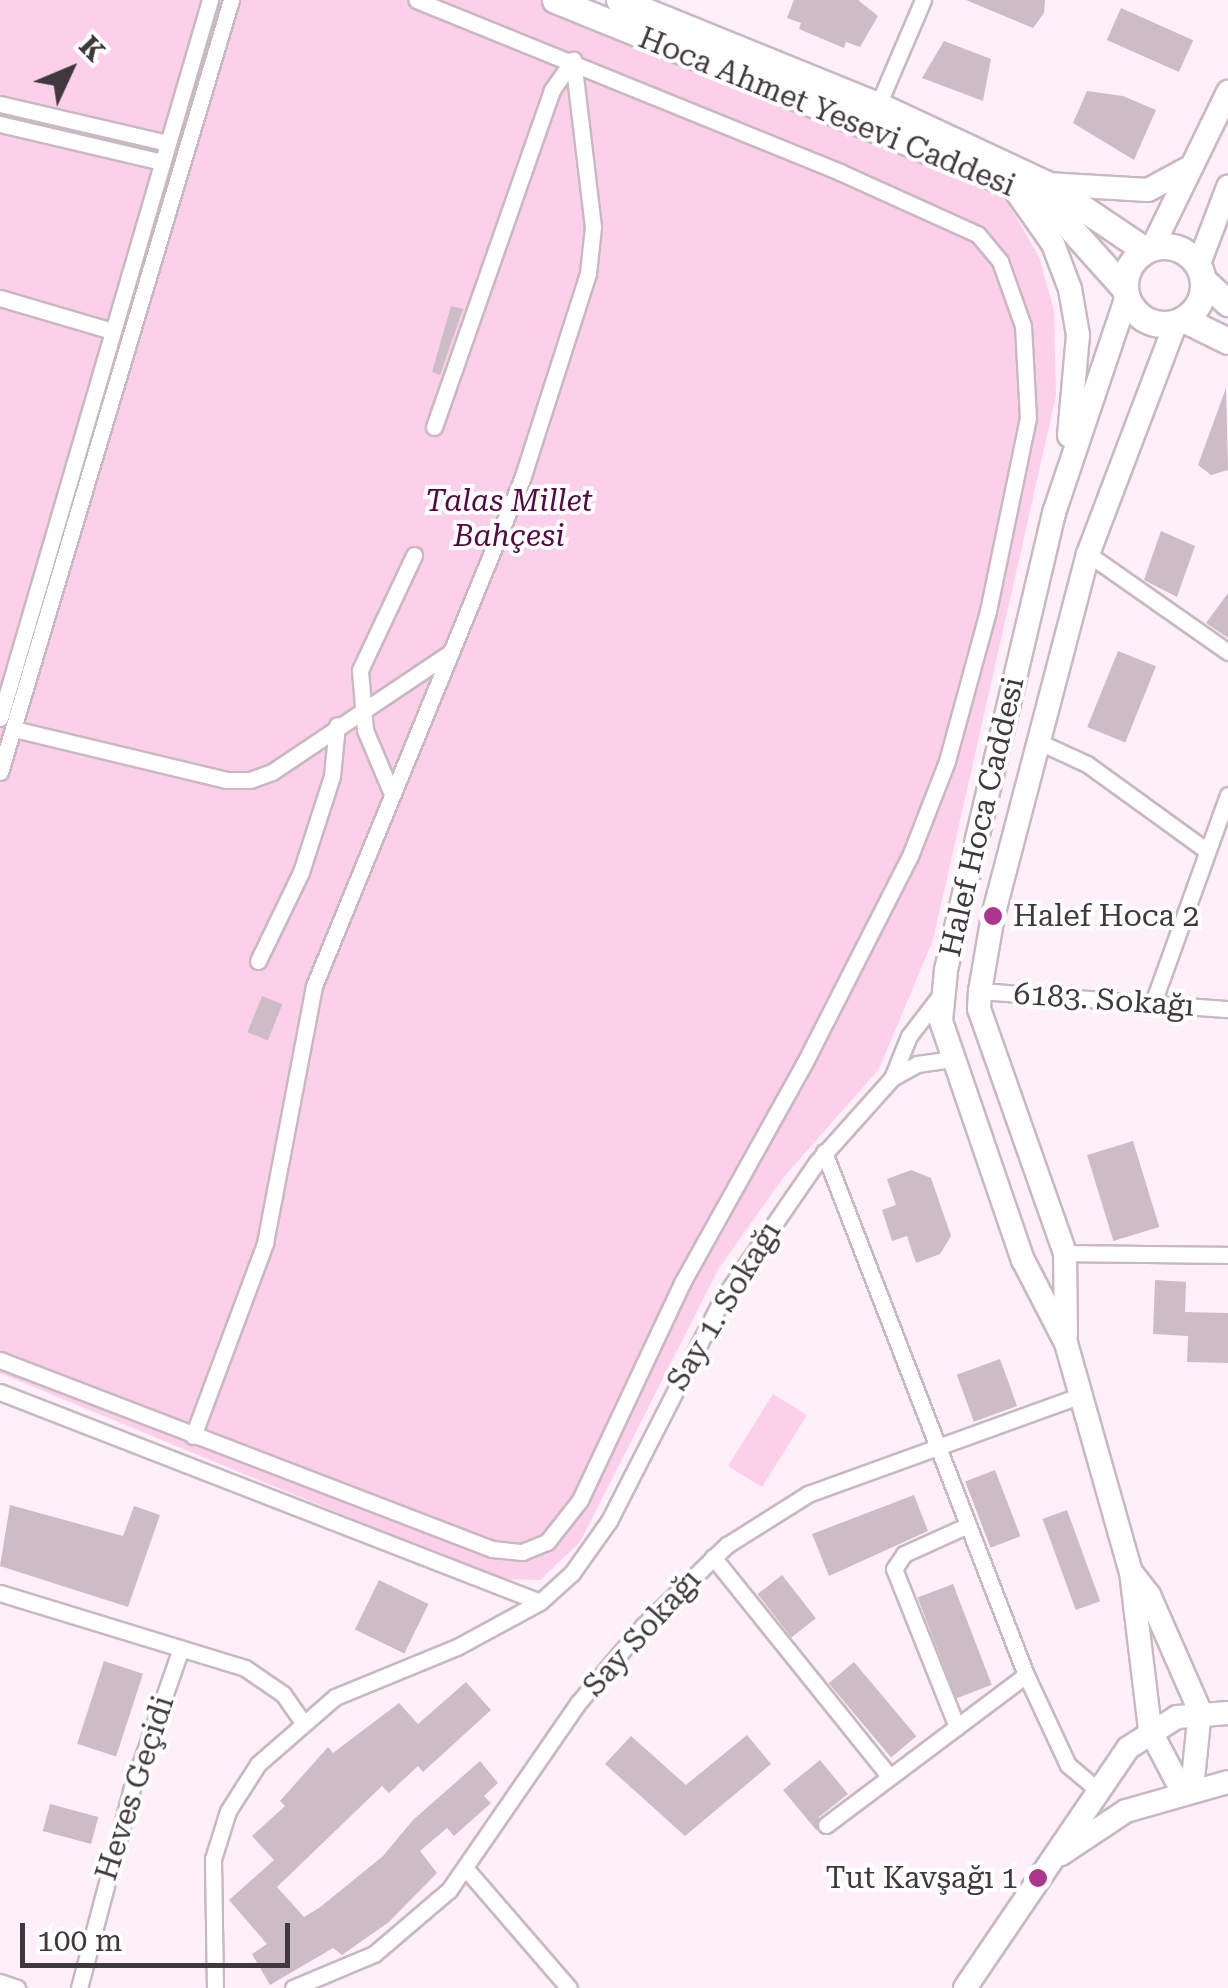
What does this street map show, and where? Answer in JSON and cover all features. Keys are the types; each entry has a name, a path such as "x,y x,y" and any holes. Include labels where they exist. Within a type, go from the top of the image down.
{"main road":[{"name":"Hoca Ahmet Yesevi Caddesi","path":"555,0 1009,184 1057,213 1126,292"},
{"name":"Hoca Ahmet Yesevi Caddesi","path":"619,0 878,105 1047,184 1148,249"},
{"path":"1228,92 1195,164 1148,249 1129,266 1126,292 1146,319 1179,320 1228,341"},
{"path":"1047,184 1148,190 1195,164"},
{"path":"1009,184 1054,244 1075,312 1066,474"},
{"path":"1179,320 1198,303 1200,273 1228,187"},
{"path":"1148,249 1175,247 1228,303"},
{"name":"Halef Hoca Caddesi","path":"1066,1343 1023,1260 942,1022 944,990 1066,474 1126,292"},
{"name":"Halef Hoca Caddesi","path":"1066,1343 1064,1252 979,1008 980,991 1088,554 1179,320"},
{"path":"1066,1343 1130,1572 1150,1730 1187,1789"},
{"path":"1130,1572 1149,1595 1200,1712 1187,1789"},
{"path":"965,1988 1096,1788 1150,1730 1200,1712 1228,1712"},
{"path":"1038,1878 1083,1837 1126,1811 1187,1789 1228,1782"}],"street":[{"path":"0,718 210,0"},
{"path":"0,772 231,0"},
{"path":"0,1360 492,1549 522,1552 553,1536 580,1500 682,1283 895,887 956,728 1028,418 1023,326 1000,261 977,234 573,60 416,0"},
{"path":"878,105 923,0"},
{"path":"434,427 552,90 573,60"},
{"path":"193,1436 266,1243 314,986 522,479 591,258 573,60"},
{"path":"0,104 168,143"},
{"path":"0,124 162,162"},
{"path":"0,298 112,331"},
{"path":"1088,554 1228,652"},
{"path":"392,794 372,752 361,707 360,670 414,555"},
{"path":"0,646 20,651"},
{"path":"14,730 238,781 272,772 361,707 452,652"},
{"path":"258,960 300,872 332,776 337,725"},
{"path":"1039,742 1087,764 1208,852"},
{"path":"1152,1003 1228,795"},
{"path":"892,1078 910,1036 944,990"},
{"name":"6183. Sokağı","path":"980,991 1228,1009"},
{"name":"Say 1. Sokağı","path":"215,1988 216,1842 246,1779 302,1720 358,1684 456,1647 540,1602 598,1539 703,1332 824,1152 892,1078 917,1064 954,1059"},
{"path":"824,1152 933,1443 1026,1675 1068,1765 1096,1788"},
{"path":"1064,1252 1228,1254"},
{"path":"0,1392 540,1602"},
{"name":"Say Sokağı","path":"293,1988 383,1948 466,1870 578,1703 712,1558 808,1494 933,1443 1080,1395"},
{"path":"956,1727 894,1569 904,1554 966,1526"},
{"path":"712,1558 890,1778"},
{"path":"0,1592 259,1675 302,1720"},
{"name":"Heves Geçidi","path":"79,1988 130,1791 182,1648"},
{"path":"826,1826 1026,1675"},
{"path":"466,1870 568,1988"},
{"path":"0,1982 18,1988"}],"green space":[{"name":"Talas Millet Bahçesi","path":"0,0 586,0 985,163 1039,257 1054,310 1056,396 933,940 879,1069 783,1178 719,1268 580,1542 540,1580 498,1579 0,1373"},
{"path":"773,1394 807,1415 762,1487 728,1466"}],"building":[{"path":"794,0 858,0 878,16 860,47 846,42 844,48 799,29 801,23 787,18"},
{"path":"966,0 1045,0 1044,13 1033,28"},
{"path":"1121,8 1193,40 1179,72 1107,40"},
{"path":"944,41 991,59 983,101 922,78"},
{"path":"1087,91 1123,96 1156,110 1134,160 1073,123"},
{"path":"451,306 463,309 440,375 432,372"},
{"path":"1226,388 1228,470 1211,475 1198,465"},
{"path":"1161,531 1195,546 1177,597 1144,580"},
{"path":"1228,593 1228,638 1206,623"},
{"path":"1118,651 1156,666 1125,742 1087,727"},
{"path":"262,996 282,1004 268,1040 247,1032"},
{"path":"1133,1141 1159,1227 1113,1241 1087,1155"},
{"path":"911,1170 931,1178 951,1236 940,1254 916,1263 907,1236 892,1241 882,1210 896,1205 887,1179"},
{"path":"1155,1280 1186,1282 1185,1312 1228,1313 1228,1363 1187,1362 1188,1336 1153,1334"},
{"path":"1000,1359 1017,1406 974,1422 957,1375"},
{"path":"995,1470 1020,1536 991,1548 965,1481"},
{"path":"914,1495 928,1531 829,1576 812,1534"},
{"path":"10,1505 123,1536 134,1506 160,1515 128,1607 0,1566"},
{"path":"1067,1510 1100,1601 1076,1610 1043,1519"},
{"path":"782,1575 816,1618 791,1637 758,1594"},
{"path":"379,1580 428,1604 404,1654 355,1629"},
{"path":"953,1584 992,1685 956,1698 918,1598"},
{"path":"104,1661 143,1674 116,1756 77,1744"},
{"path":"854,1662 916,1736 891,1758 829,1683"},
{"path":"466,1682 491,1710 423,1772 418,1766 389,1793 382,1786 277,1887 304,1917 319,1908 383,1856 413,1820 480,1761 498,1783 484,1796 491,1803 454,1836 447,1828 420,1851 437,1873 389,1922 342,1955 333,1948 270,1985 252,1954 267,1944 229,1900 274,1860 252,1836 285,1806 280,1801 328,1747 333,1753 399,1703 418,1724"},
{"path":"747,1735 771,1764 685,1836 605,1764 631,1736 686,1785"},
{"path":"820,1760 848,1794 819,1817 817,1831 783,1790"},
{"path":"50,1804 98,1817 91,1844 43,1831"}],"place":[{"name":"Halef Hoca 2","path":"993,916"},
{"name":"Tut Kavşağı 1","path":"1038,1878"}]}
